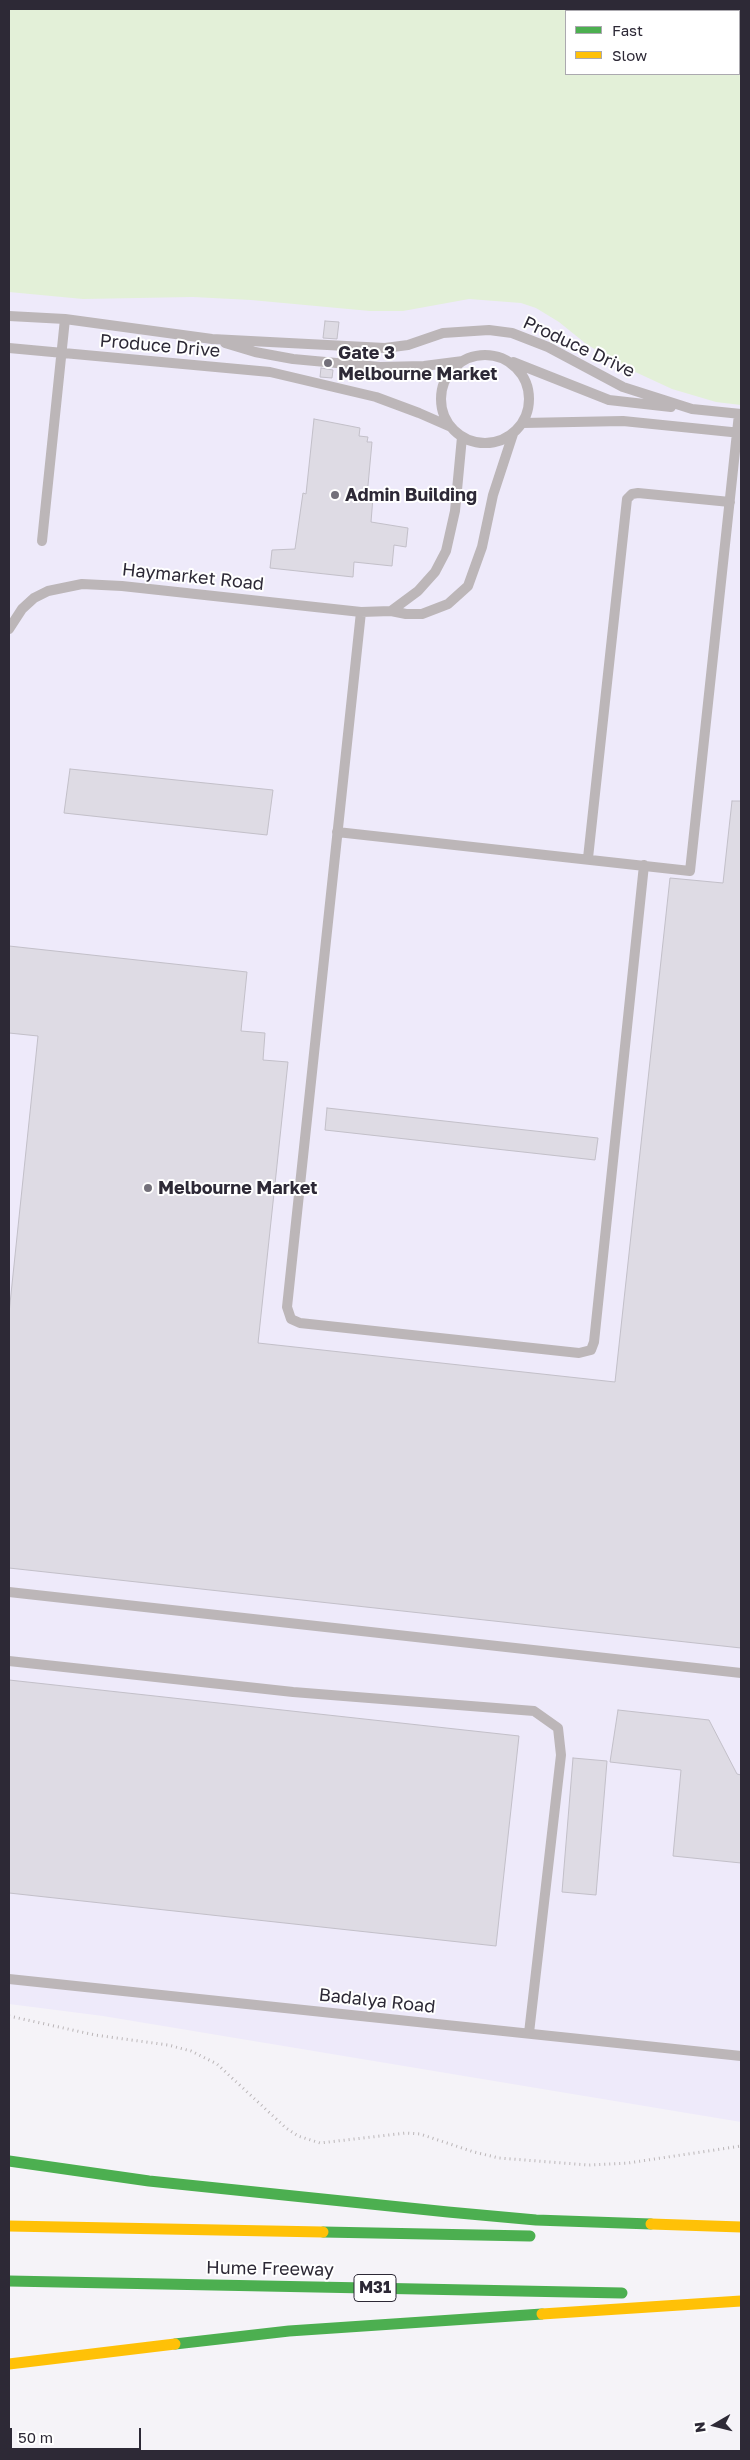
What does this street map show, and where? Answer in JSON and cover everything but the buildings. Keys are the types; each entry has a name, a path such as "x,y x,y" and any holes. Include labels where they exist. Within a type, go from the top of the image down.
{"highway":[{"path":"9,2161 149,2181 536,2220 741,2227"},
{"path":"9,2226 543,2236"},
{"name":"Hume Freeway","path":"9,2281 632,2293"},
{"path":"672,2294 741,2295"},
{"path":"9,2364 289,2332 741,2301"}],"lane":[{"name":"Produce Drive","path":"9,316 65,319 212,339 385,348 408,345 444,333 489,330 512,333 548,347 578,365 623,386 692,409"},
{"path":"42,541 65,319"},
{"name":"Produce Drive","path":"212,339 255,352 294,359 380,367 424,366 463,361"},
{"name":"Produce Drive","path":"9,348 270,372 376,397 451,427"},
{"path":"491,354 505,359 517,368 528,387 529,409 523,423 513,434 502,441 488,444 475,443 462,437 451,427 443,414 442,391 451,370 463,361 476,355 491,354"},
{"name":"Produce Drive","path":"505,359 609,400 740,414"},
{"path":"337,832 588,858 690,871 730,502 738,457 740,414"},
{"path":"523,423 623,421 739,432"},
{"name":"Haymarket Road","path":"9,629 22,609 34,598 48,591 82,584 122,586 361,612 391,611 406,614 422,614 448,604 468,586 482,547 493,495 513,434"},
{"path":"391,611 418,592 435,572 446,551 456,511 462,437"},
{"path":"588,858 627,499 632,494 638,493 730,502"},
{"path":"361,612 287,1311 291,1319 300,1323 502,1345 584,1353 591,1350 594,1342 644,865"},
{"path":"9,1592 741,1673"},
{"path":"9,1661 293,1692 534,1711 550,1722 558,1728 562,1755 528,2033"},
{"name":"Badalya Road","path":"9,1979 741,2056"}],"path":[{"path":"9,2016 95,2036 168,2045 191,2051 217,2064 242,2085 286,2128 298,2136 320,2143 406,2133 420,2134 474,2152 499,2158 588,2165 628,2163 741,2146"}],"shaded area":[{"path":"9,105 741,133 741,2122 103,2016 9,2004"}],"green space":[{"path":"9,9 741,9 741,405 716,402 672,389 618,364 585,343 559,322 536,308 521,303 469,299 403,311 370,311 251,300 193,297 83,299 9,292"}],"traffic: fast":[{"path":"9,2161 149,2181 448,2212 536,2220 651,2224"},
{"path":"323,2232 530,2236"},
{"path":"9,2281 622,2293"},
{"path":"175,2344 289,2331 542,2314"}],"traffic: slow":[{"path":"651,2224 741,2227"},
{"path":"9,2226 323,2232"},
{"path":"542,2314 741,2301"},
{"path":"9,2364 175,2344"}],"place":[{"name":"Gate 3 Melbourne Market","path":"328,363"},
{"name":"Admin Building","path":"335,495"},
{"name":"Melbourne Market","path":"148,1188"}]}
